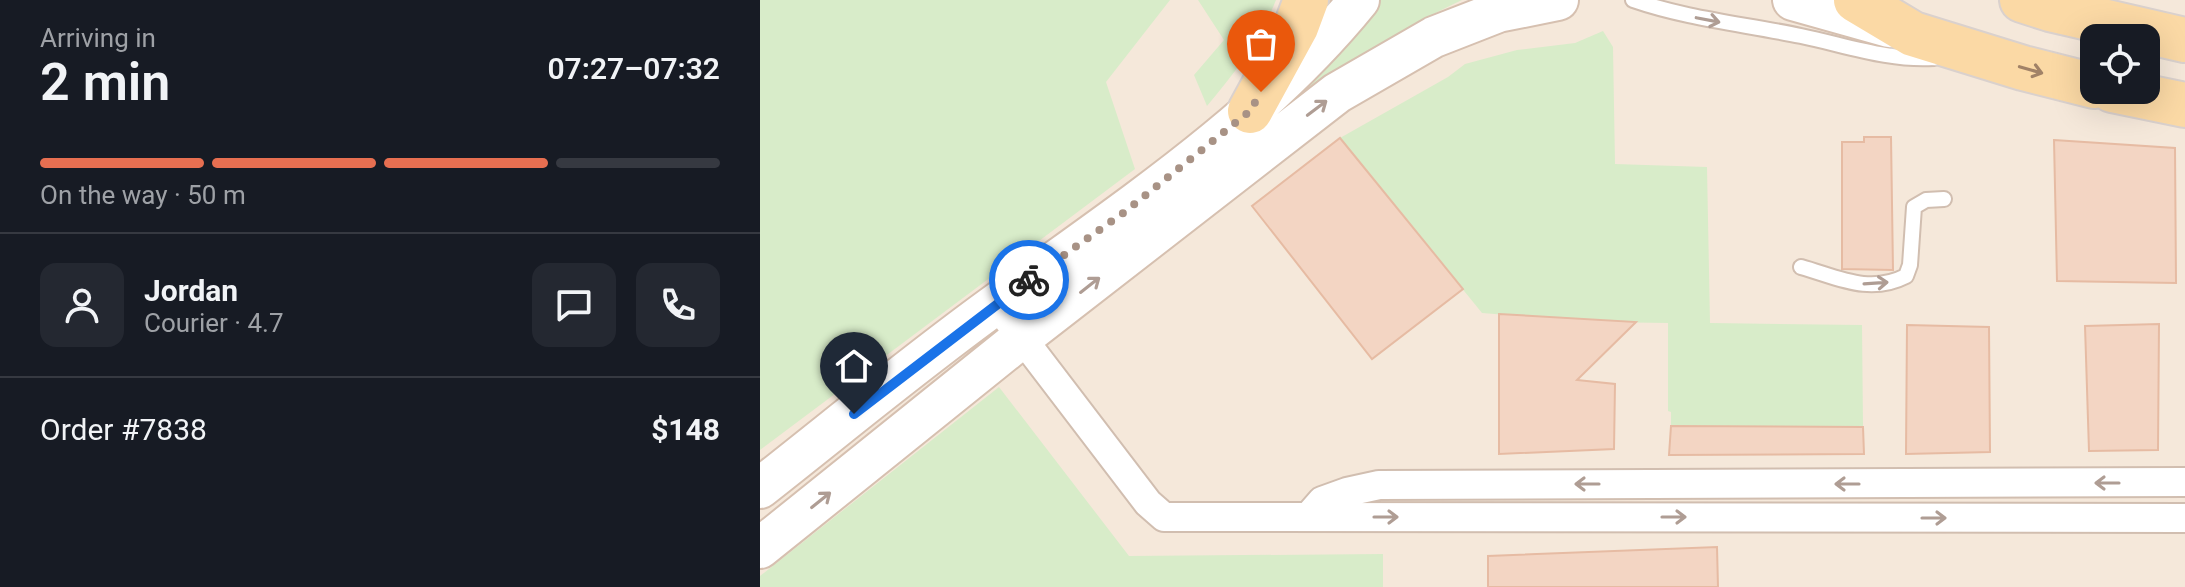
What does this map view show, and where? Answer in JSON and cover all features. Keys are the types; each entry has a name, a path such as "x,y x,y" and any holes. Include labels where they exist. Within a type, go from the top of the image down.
{"main road":[{"path":"1250,111 1296,27 1306,0"},
{"path":"1856,0 1913,34 2080,82"},
{"path":"2022,0 2166,36"},
{"path":"2113,0 2166,36"},
{"path":"2160,100 2185,105"}],"street":[{"path":"760,488 996,304 1126,211 1250,111 1289,78 1359,0"},
{"path":"760,548 1020,339 1337,93 1434,37 1498,12 1558,0"},
{"path":"1793,0 1913,34"},
{"path":"996,304 1148,503 1164,517 2185,518"},
{"path":"1308,517 1322,501 1379,485 2185,482"}],"lane":[{"path":"1633,0 1702,19 1800,36 1873,53 1920,59 1982,55"},
{"path":"1801,267 1850,284 1882,284 1898,280 1906,276 1910,265 1914,207 1926,200 1944,199"}],"shaded area":[{"path":"760,0 2185,0 2185,587 760,587"}],"green space":[{"path":"760,0 1170,0 1106,82 1135,169 760,450"},
{"path":"1198,0 1276,0 1255,43 1207,106 1194,75 1224,40"},
{"path":"1374,0 1462,0 1359,60 1197,183"},
{"path":"1603,31 1613,47 1615,164 1707,167 1710,323 1862,325 1863,427 1671,426 1671,412 1668,411 1668,323 1599,322 1482,313 1340,138 1448,77 1465,64 1517,50 1575,43"},
{"path":"999,387 1129,556 1383,554 1383,587 760,587 760,576"}],"building":[{"path":"1864,137 1891,137 1893,270 1842,269 1842,142 1864,142"},
{"path":"1340,138 1463,289 1372,359 1252,206"},
{"path":"2054,140 2175,148 2176,283 2057,281"},
{"path":"1499,314 1636,322 1577,380 1615,384 1614,449 1499,454"},
{"path":"2159,324 2158,450 2089,451 2085,326"},
{"path":"1907,325 1989,327 1990,452 1906,454"},
{"path":"1671,426 1863,427 1864,454 1669,455"},
{"path":"1717,547 1718,587 1488,587 1488,556"}],"way so far":[{"path":"1029,280 1126,211 1250,111 1261,92"}],"route":[{"path":"854,414 1029,280"}]}
